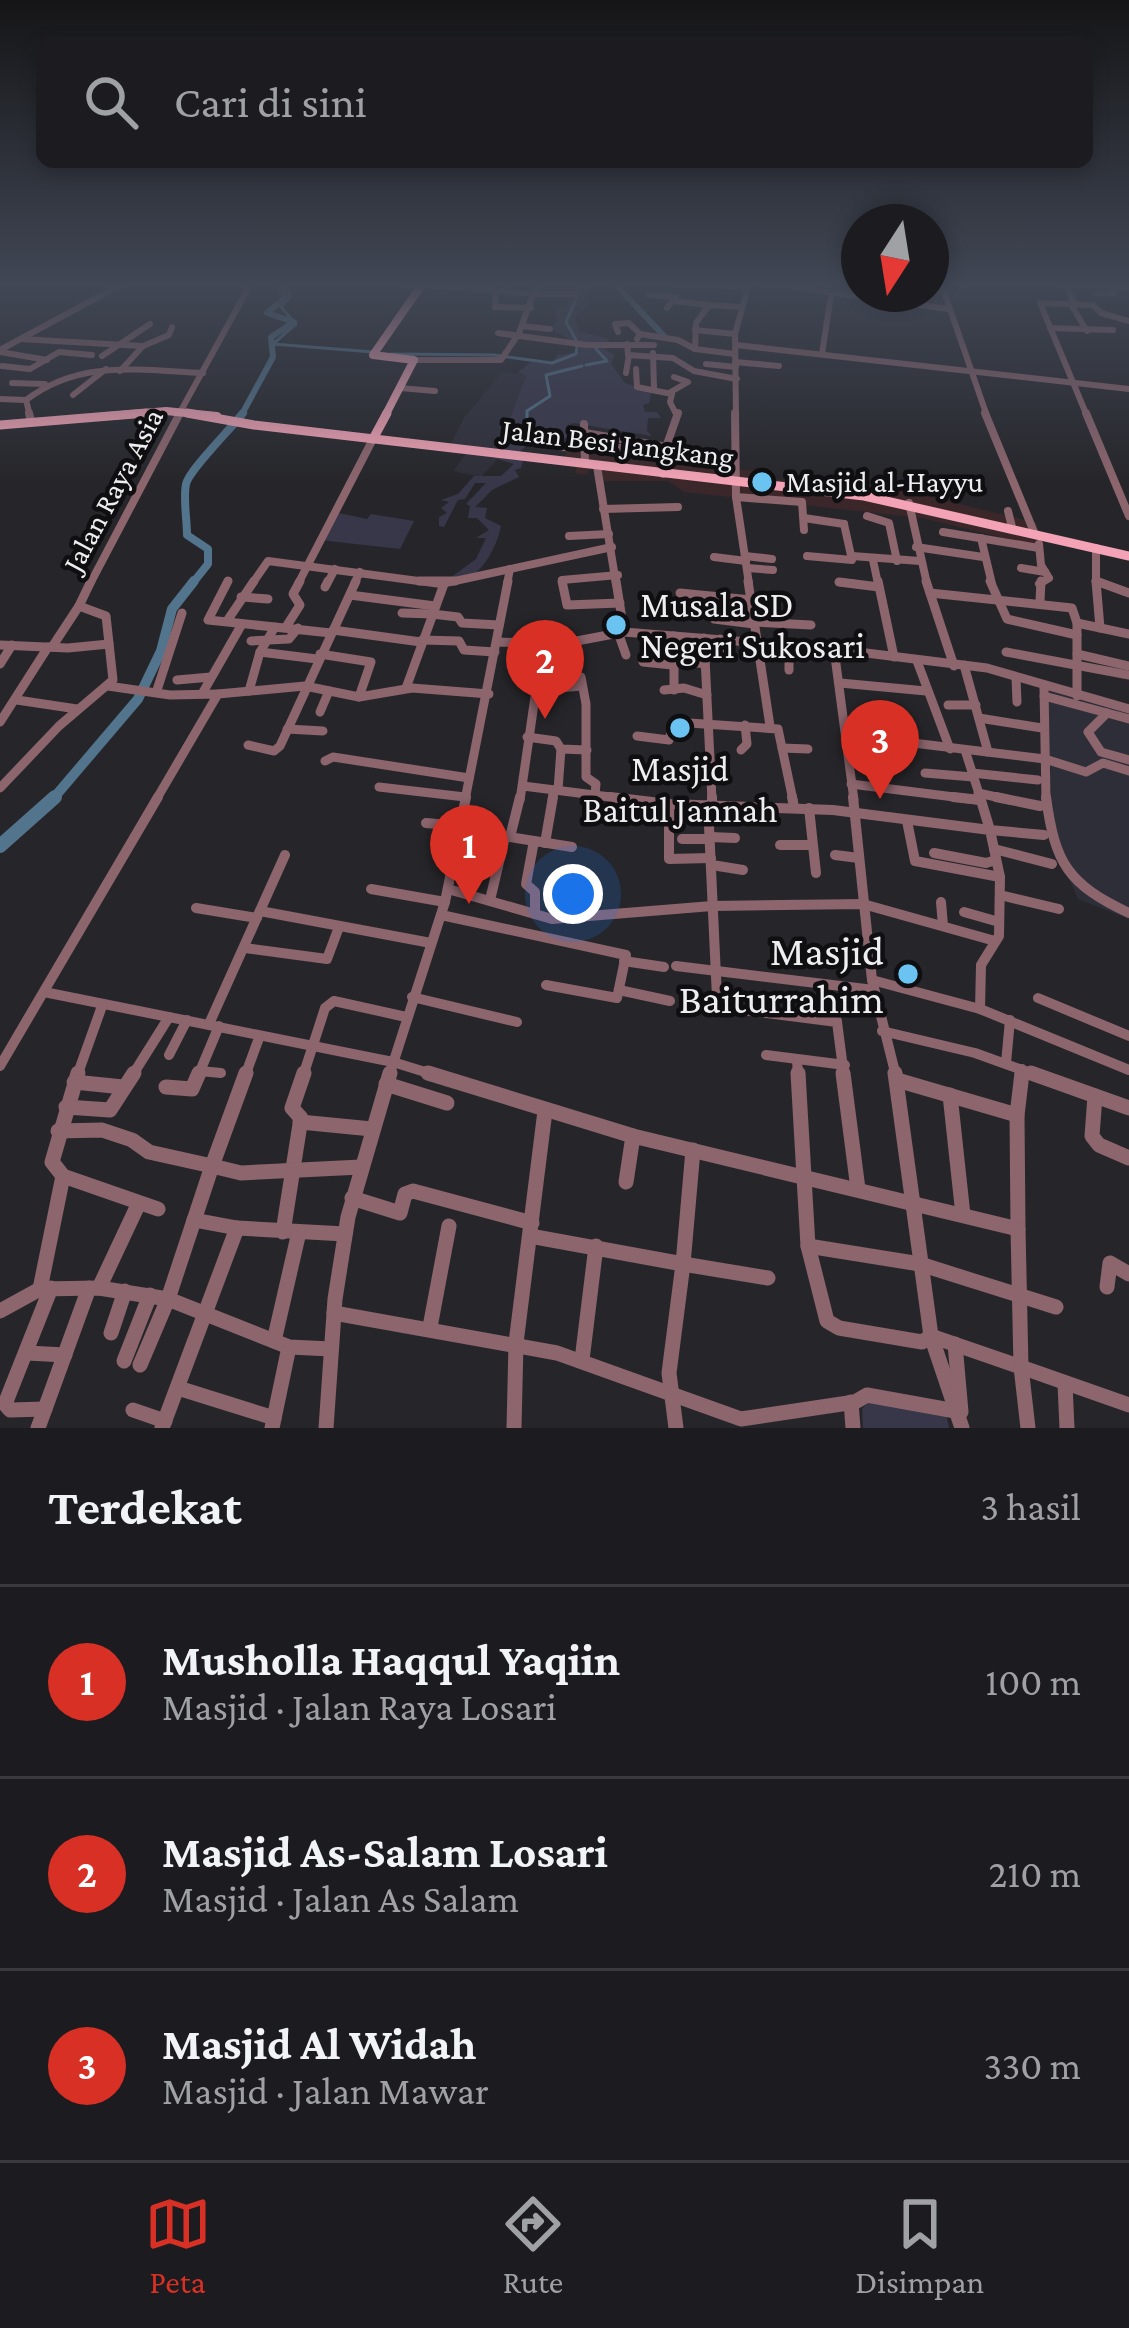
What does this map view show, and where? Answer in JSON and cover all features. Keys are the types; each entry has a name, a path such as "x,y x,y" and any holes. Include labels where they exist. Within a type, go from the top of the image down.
{"main road":[{"path":"373,439 414,360 373,355 377,350"},
{"name":"Jalan Besi Jangkang","path":"0,425 182,411 373,439 864,496 1129,556"}],"street":[{"path":"22,358 35,350"},
{"path":"73,395 118,350"},
{"path":"122,375 140,350"},
{"name":"Jalan Raya Asia","path":"109,644 106,616 80,606 119,524 215,350"},
{"path":"414,360 496,362 507,350"},
{"path":"628,350 637,387 671,394"},
{"path":"653,350 654,388"},
{"path":"697,350 735,361 779,366"},
{"path":"736,350 736,497 770,726"},
{"path":"785,350 1129,389"},
{"path":"822,354 823,350"},
{"path":"962,350 1036,532 1045,572 1039,582 1040,601"},
{"path":"1060,350 1129,516"},
{"path":"0,351 47,360"},
{"path":"2,366 28,369 59,352 92,355"},
{"path":"629,364 652,356 674,358 694,371 736,379"},
{"path":"4,402 26,400 45,384 82,368 116,357 134,357"},
{"path":"16,368 34,358"},
{"path":"612,360 651,370"},
{"path":"706,364 735,361"},
{"path":"105,363 122,375"},
{"path":"122,375 134,371 202,373"},
{"path":"663,474 665,450 678,420 671,394 688,382 674,376"},
{"path":"12,383 45,384"},
{"path":"400,388 436,391"},
{"path":"26,400 31,421"},
{"path":"585,464 585,428 665,450"},
{"path":"249,691 260,652 286,628 300,604 293,594 373,439"},
{"path":"561,446 665,450"},
{"path":"597,466 618,575 626,655"},
{"path":"794,488 795,501"},
{"path":"864,496 872,518"},
{"path":"736,497 803,504 804,530"},
{"path":"909,503 930,593 976,705 988,752"},
{"path":"603,509 678,507"},
{"path":"1008,512 1012,527"},
{"path":"804,518 844,524 872,518 889,523 897,561"},
{"path":"992,522 982,557 1007,620 1077,635"},
{"path":"844,524 852,556"},
{"path":"943,532 1039,548"},
{"path":"568,536 609,534"},
{"path":"227,621 265,562 444,584 612,547"},
{"path":"916,547 982,557"},
{"path":"1096,548 1100,628"},
{"path":"732,551 773,570"},
{"path":"807,556 848,561 852,556"},
{"path":"852,556 920,561"},
{"path":"714,557 772,559"},
{"path":"874,560 894,657"},
{"path":"1019,564 1055,580 1057,604"},
{"path":"326,587 334,569"},
{"path":"326,1428 334,1313 352,1198 445,902 510,569"},
{"path":"248,745 274,751 360,572"},
{"path":"618,575 562,580 567,605 620,603"},
{"path":"584,577 587,604"},
{"path":"228,581 207,618 459,641 467,651 622,634 833,649 959,665 1016,678 1044,692 1129,718"},
{"path":"1096,581 1129,593"},
{"path":"839,582 879,587"},
{"path":"406,688 444,584"},
{"path":"223,592 268,598"},
{"path":"680,593 752,600"},
{"path":"930,593 1040,601 1073,609 1077,696"},
{"path":"350,595 458,616 462,623 499,626"},
{"path":"1013,599 1018,623"},
{"path":"2,716 80,606"},
{"path":"402,613 433,611"},
{"path":"152,690 182,613"},
{"path":"714,619 812,626"},
{"path":"1077,623 1129,634"},
{"path":"202,694 242,624"},
{"path":"251,641 290,639 286,628"},
{"path":"674,636 669,690 707,694"},
{"path":"704,638 717,998 726,1008 837,1022"},
{"path":"720,639 721,658"},
{"path":"0,645 109,644 115,672 109,686 77,709 0,788"},
{"path":"561,644 564,686"},
{"path":"789,670 790,645"},
{"path":"0,664 12,646"},
{"path":"833,649 848,735 873,985 897,1080 931,1336 962,1420"},
{"path":"260,652 371,662 359,697"},
{"path":"1006,652 1077,659 1129,671"},
{"path":"916,661 950,749"},
{"path":"644,662 705,664"},
{"path":"177,680 211,677"},
{"path":"1016,678 1017,702"},
{"path":"490,900 523,786 537,688 581,681 586,777 596,784 595,794"},
{"path":"840,683 926,691"},
{"path":"109,686 170,695 305,686 359,697 406,688 489,694"},
{"path":"320,712 329,691"},
{"path":"1044,692 1129,709"},
{"path":"1044,692 1042,728 1052,841 1079,887 1129,913"},
{"path":"0,1066 218,694"},
{"path":"17,700 77,709"},
{"path":"948,705 976,705"},
{"path":"1107,713 1088,733 1102,758 1129,771"},
{"path":"979,718 1042,728"},
{"path":"638,736 669,740 674,722 770,726 778,730 794,807"},
{"path":"741,750 747,744 745,725"},
{"path":"287,729 323,731"},
{"path":"848,735 1045,759 1086,772 1102,758 1129,760"},
{"path":"527,737 557,742 561,749 556,790 526,884 535,892 535,914"},
{"path":"782,748 808,749"},
{"path":"561,749 587,750"},
{"path":"964,751 1000,877 999,922 995,941 981,965 980,1009"},
{"path":"325,761 333,757 469,778"},
{"path":"685,766 712,767"},
{"path":"925,772 1038,780"},
{"path":"851,784 1040,806"},
{"path":"523,786 669,804 853,812 1044,835"},
{"path":"379,787 465,797"},
{"path":"895,789 914,861 1000,877"},
{"path":"669,804 669,859 743,870"},
{"path":"809,808 816,873"},
{"path":"426,823 572,847"},
{"path":"682,839 735,838"},
{"path":"780,845 812,845"},
{"path":"934,853 986,863 995,855"},
{"path":"166,1087 200,1090 200,1071 214,1025 285,855"},
{"path":"835,855 859,857"},
{"path":"995,855 1052,864"},
{"path":"371,889 445,902 626,955 617,998 546,985"},
{"path":"1000,895 1059,909"},
{"path":"445,902 490,900 552,919 712,906 863,904 995,941"},
{"path":"941,902 943,926"},
{"path":"196,908 431,943"},
{"path":"964,911 999,922"},
{"path":"245,948 327,959 339,927"},
{"path":"624,961 873,985 980,1009 1129,1070"},
{"path":"619,990 670,1001"},
{"path":"44,992 393,1062 633,1136 1018,1229"},
{"path":"412,997 517,1022"},
{"path":"1038,998 1129,1036"},
{"path":"858,1190 845,1065 832,1000 877,1007"},
{"path":"178,1388 273,1423 291,1232 290,1169 300,1122 292,1108 310,1047 325,1008 334,1001 406,1018"},
{"path":"102,1006 58,1131 52,1162 63,1177 158,1210"},
{"path":"66,1107 110,1110 169,1017"},
{"path":"169,1055 187,1020"},
{"path":"1006,1064 1010,1020"},
{"path":"882,1031 1006,1064 1129,1108"},
{"path":"150,1295 132,1363 168,1299 259,1038"},
{"path":"766,1055 845,1065"},
{"path":"797,1059 808,1246 827,1322 922,1342 931,1336"},
{"path":"1022,1069 1017,1115 1018,1229 1021,1367 1028,1428"},
{"path":"200,1071 221,1073"},
{"path":"897,1080 1017,1115"},
{"path":"74,1082 123,1087"},
{"path":"386,1084 447,1103"},
{"path":"950,1095 963,1215"},
{"path":"1095,1096 1092,1136 1099,1145 1129,1158"},
{"path":"514,1428 516,1343 545,1111"},
{"path":"300,1122 372,1129"},
{"path":"58,1131 102,1130 132,1140 148,1152 242,1173 361,1167"},
{"path":"626,1182 633,1136"},
{"path":"676,1428 668,1394 693,1150"},
{"path":"45,1409 6,1408 45,1289 63,1177"},
{"path":"352,1198 400,1214 405,1194 413,1190 596,1246 768,1278"},
{"path":"38,1428 94,1288 138,1205"},
{"path":"194,1220 237,1228 345,1234"},
{"path":"430,1327 449,1226"},
{"path":"133,1410 164,1424 237,1228"},
{"path":"582,1360 596,1246"},
{"path":"808,1246 920,1264 1055,1307"},
{"path":"1108,1287 1110,1263 1129,1274"},
{"path":"0,1311 45,1289 125,1291 168,1299 281,1344 331,1349"},
{"path":"111,1333 125,1291"},
{"path":"334,1313 516,1343 582,1360 741,1419 851,1402 867,1395 962,1420"},
{"path":"931,1336 1129,1406"},
{"path":"955,1344 962,1420"},
{"path":"27,1353 65,1354"},
{"path":"1065,1384 1067,1428"},
{"path":"851,1402 854,1428"}],"shaded area":[{"path":"606,350 615,355 611,364 625,383 652,392 649,403 643,405 645,412 657,412 661,418 648,418 647,431 652,436 573,423 567,426 573,431 571,436 545,446 528,444 516,455 524,457 521,468 515,470 519,477 492,490 475,507 487,508 485,518 501,526 489,557 464,581 442,584 476,559 486,538 476,538 489,530 477,518 468,518 470,506 466,504 486,483 475,483 465,499 458,500 444,527 439,526 439,517 447,513 441,508 449,502 441,500 458,494 474,476 501,476 514,464 494,458 514,437 510,417 526,376 518,372 531,362 552,363 557,355"},
{"path":"502,372 526,375 510,416 515,424 511,444 481,477 453,471 469,449 450,446 464,418"},
{"path":"567,451 773,473 774,479 835,484 835,479 935,498 1037,523 1037,546 922,518 684,492 668,481 598,481 597,466 590,465 587,475 575,473 577,464 563,462"},
{"path":"334,512 414,521 400,549 320,540"},
{"path":"1044,687 1129,709 1129,919 1078,899 1052,840"},
{"path":"868,1402 946,1413 949,1428 863,1428 862,1409"}],"waterway":[{"path":"242,414 273,357 272,350"},
{"path":"343,350 373,352"},
{"path":"391,354 494,355 552,363 577,350"},
{"path":"586,365 607,361 597,350"},
{"path":"527,420 527,411 550,396 546,375 582,366"},
{"path":"192,584 208,564 208,549 187,535 186,484 242,414"},
{"path":"522,442 529,428"},
{"path":"53,799 138,699 161,651 172,609 194,581"},
{"path":"0,846 53,799"}],"place":[{"name":"Masjid al-Hayyu","path":"762,482"},
{"name":"Musala SD Negeri Sukosari","path":"616,625"},
{"name":"Masjid As-Salam Losari","path":"545,719"},
{"name":"Masjid Baitul Jannah","path":"680,728"},
{"name":"Masjid Al Widah","path":"880,799"},
{"name":"Musholla Haqqul Yaqiin","path":"469,904"},
{"name":"Masjid Baiturrahim","path":"908,974"}]}
